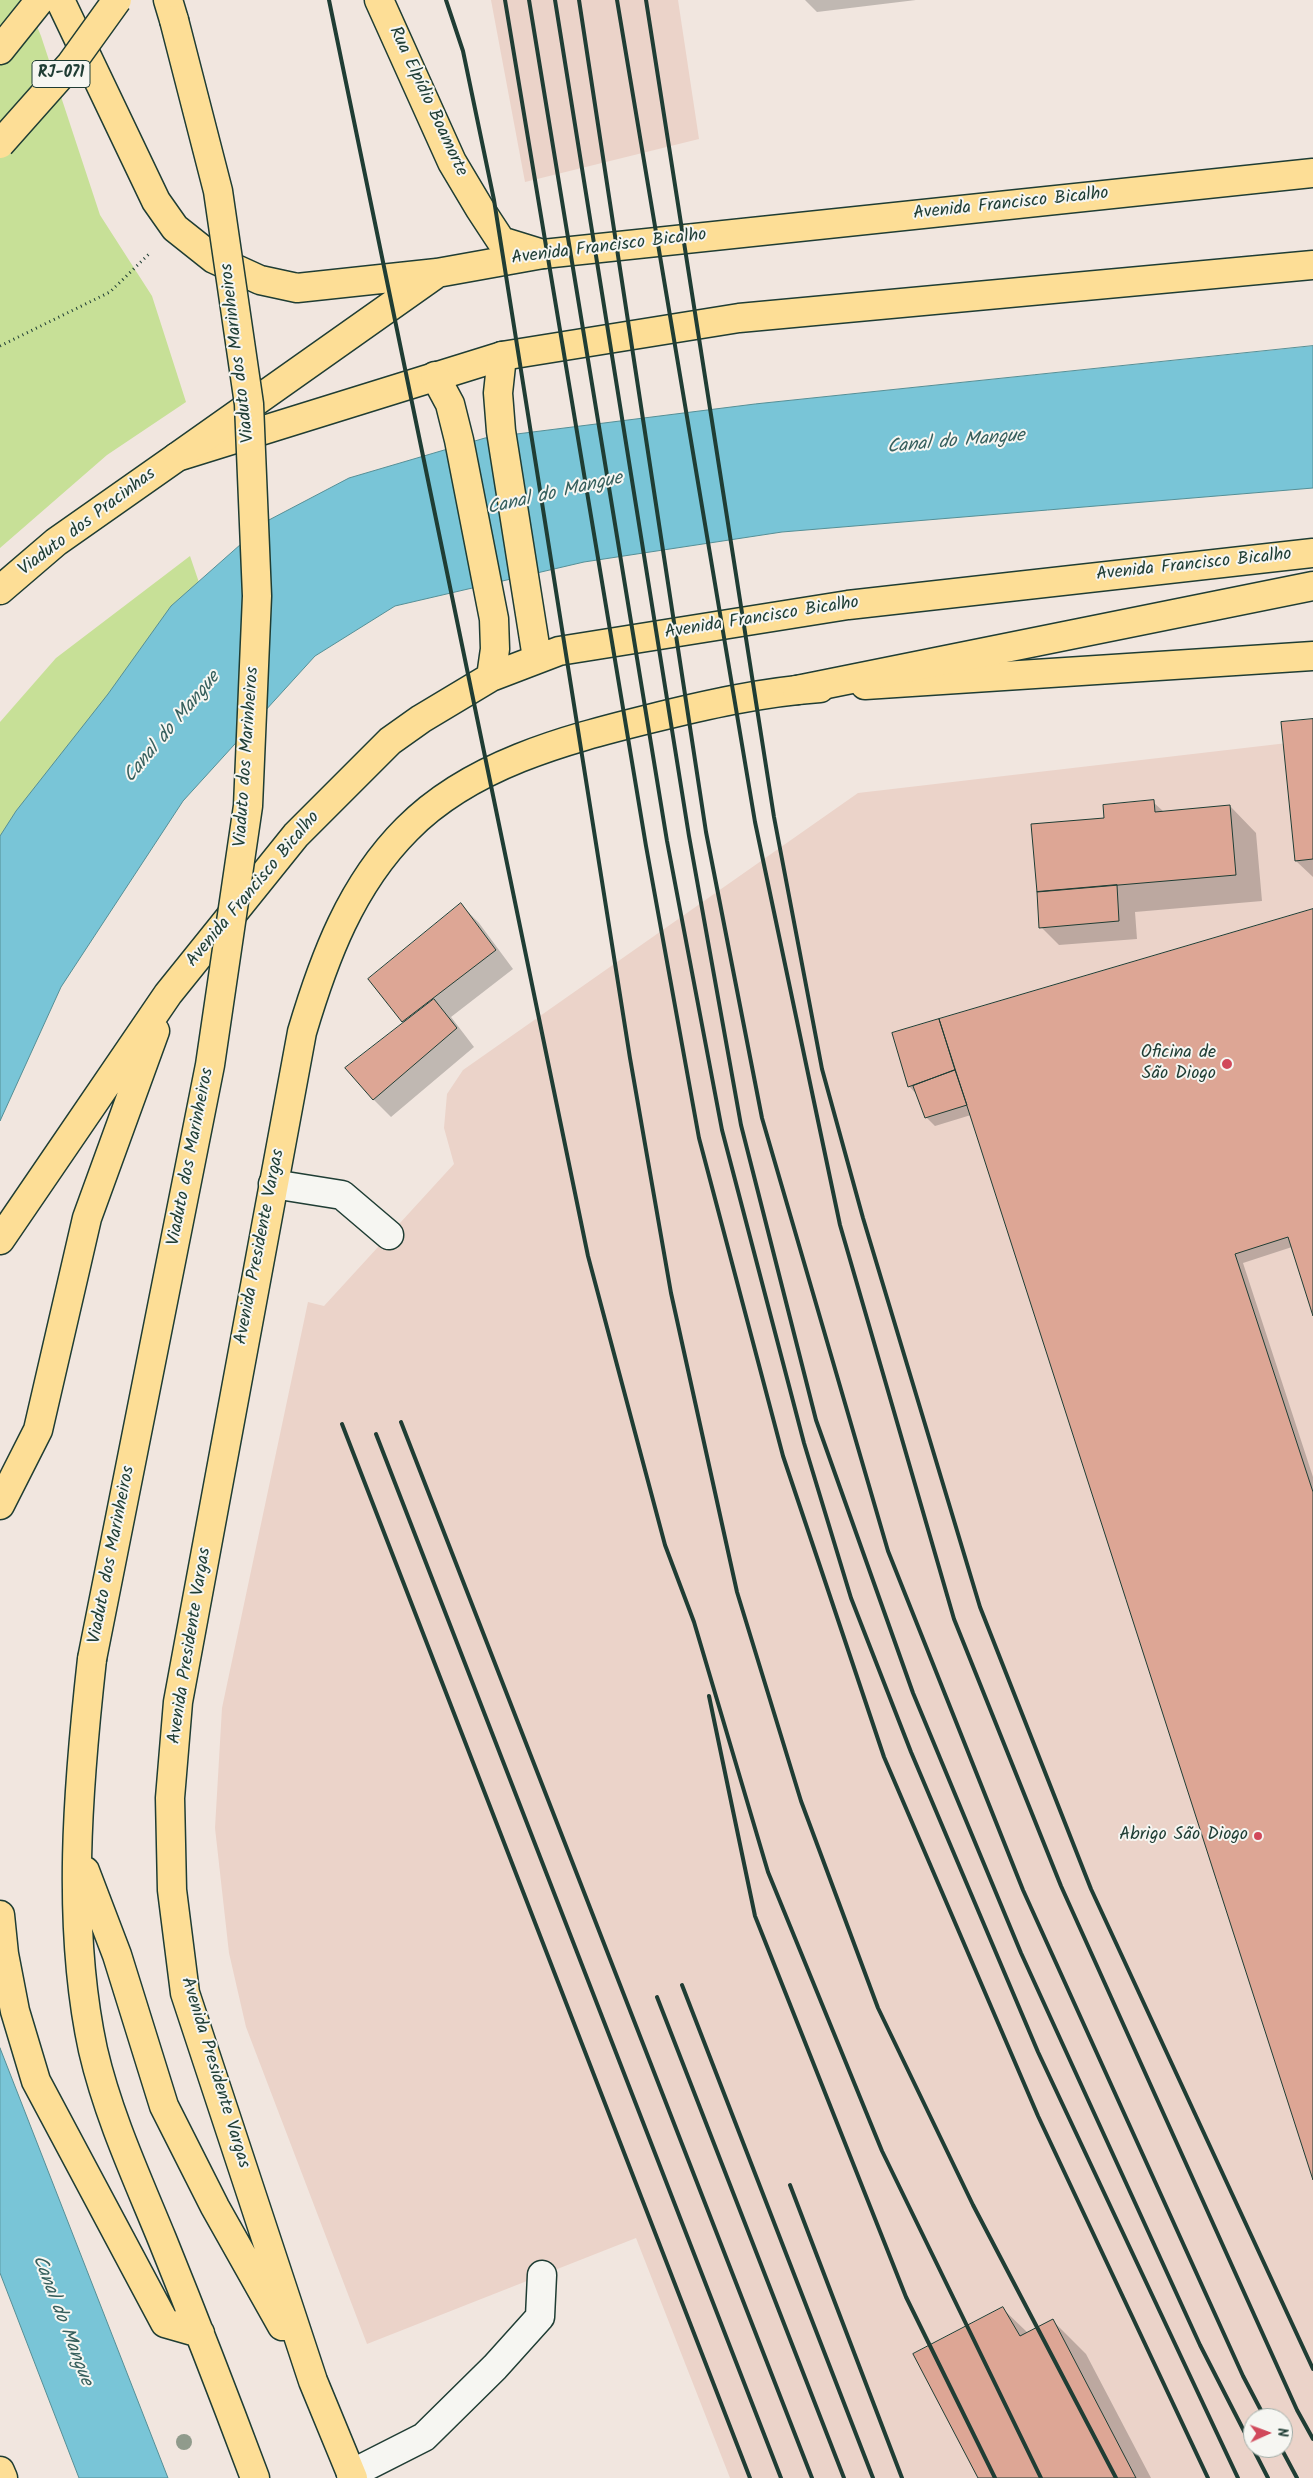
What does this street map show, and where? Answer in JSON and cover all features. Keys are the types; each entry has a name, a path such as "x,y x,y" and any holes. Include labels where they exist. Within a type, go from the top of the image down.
{"main road":[{"path":"0,50 40,0"},
{"name":"Avenida Francisco Bicalho","path":"60,0 137,165 156,201 175,228 214,259 260,280 297,288 437,273 543,254 1313,173"},
{"name":"RJ-071","path":"0,144 71,64 118,0"},
{"name":"Rua Elpídio Boamorte","path":"379,0 452,162 480,209 501,241 543,254"},
{"name":"Viaduto dos Marinheiros","path":"77,1849 82,1752 92,1658 210,1066 248,806 257,596 249,404 218,191 171,10"},
{"path":"177,457 502,356 739,318 1313,265"},
{"name":"Viaduto dos Pracinhas","path":"0,590 56,542 437,273"},
{"path":"502,356 498,393 501,431 537,658"},
{"path":"435,376 450,404 459,440 494,619 496,649 490,677"},
{"name":"Avenida Francisco Bicalho","path":"168,994 296,835 390,741 421,719 490,677 537,658 559,650 848,605 1313,553"},
{"path":"797,690 1313,586"},
{"path":"797,690 1313,656"},
{"name":"Avenida Presidente Vargas","path":"352,2476 313,2381 185,1993 172,1890 170,1798 178,1702 302,1032 328,953 356,895 389,849 407,828 430,809 467,784 499,767 586,735 708,704 797,690"},
{"path":"0,1240 168,994"},
{"path":"0,1505 38,1430 87,1218 168,994"},
{"path":"77,1849 117,1955 164,2106 215,2208 313,2381"},
{"path":"77,1849 81,1974 93,2051 118,2133 200,2333 255,2478"},
{"path":"0,1915 4,1954 15,2011 36,2081 165,2323 200,2333"},
{"path":"0,2471 3,2478"}],"lane":[{"path":"273,1184 342,1195 389,1235"},
{"path":"352,2476 424,2437 495,2367 540,2317 542,2275"}],"path":[{"path":"0,346 110,292 175,228"}],"shaded area":[{"path":"491,0 678,0 699,139 525,182"},
{"path":"1313,740 1313,2478 730,2478 636,2238 367,2344 246,2027 229,1953 215,1828 222,1708 308,1302 324,1306 454,1164 444,1128 447,1094 463,1070 858,793"}],"green space":[{"path":"0,0 26,0 41,36 100,215 152,296 186,402 107,455 0,548"},
{"path":"190,556 208,609 0,887 0,722 56,658"}],"water":[{"name":"Canal do Mangue","path":"1313,346 1313,488 782,532 584,562 395,606 315,656 183,801 61,987 0,1121 0,836 16,811 108,694 171,606 267,521 349,478 485,438 755,404"},
{"name":"Canal do Mangue","path":"0,2048 168,2478 79,2478 0,2273"}],"building":[{"path":"1313,719 1313,859 1295,861 1281,722"},
{"path":"1154,800 1155,812 1230,805 1236,875 1037,892 1031,824 1104,818 1103,805"},
{"path":"1117,885 1119,921 1039,928 1037,892"},
{"path":"461,903 496,950 402,1022 368,979"},
{"name":"Abrigo São Diogo","path":"1313,909 1313,1316 1288,1237 1235,1254 1313,1492 1313,2180 939,1019"},
{"path":"434,999 457,1028 373,1100 345,1068"},
{"path":"939,1019 955,1070 908,1087 892,1033"},
{"path":"955,1070 967,1105 925,1118 913,1086"},
{"path":"1003,2307 1020,2336 1053,2319 1136,2478 978,2478 913,2354"}],"railway":[{"path":"329,0 588,1256 665,1545 694,1622 768,1872 882,2151 1041,2478"},
{"path":"446,0 463,51 494,200 630,1058 671,1293 737,1592 801,1801 878,2008 973,2205 1116,2478"},
{"path":"505,0 646,846 699,1138 783,1456 884,1757 1038,2116 1208,2478"},
{"path":"529,0 667,841 722,1130 804,1443 851,1598 911,1752 1038,2052 1238,2478"},
{"path":"555,0 689,836 741,1125 816,1420 913,1693 1021,1953 1200,2345 1268,2478"},
{"path":"579,0 706,832 762,1118 888,1551 1023,1890 1243,2376 1260,2408"},
{"path":"617,0 755,822 840,1225 954,1619 1061,1886 1297,2410 1313,2439"},
{"path":"646,0 774,817 822,1069 863,1218 980,1607 1091,1889 1313,2369"},
{"path":"401,1422 812,2478"},
{"path":"342,1424 750,2478"},
{"path":"376,1434 781,2478"},
{"path":"709,1696 755,1916 906,2297 995,2478"},
{"path":"682,1985 873,2478"},
{"path":"657,1997 844,2478"},
{"path":"790,2185 902,2478"},
{"path":"1286,2458 1297,2478"}],"place":[{"name":"Oficina de São Diogo","path":"1227,1064"},
{"name":"Abrigo São Diogo","path":"1258,1836"}]}
